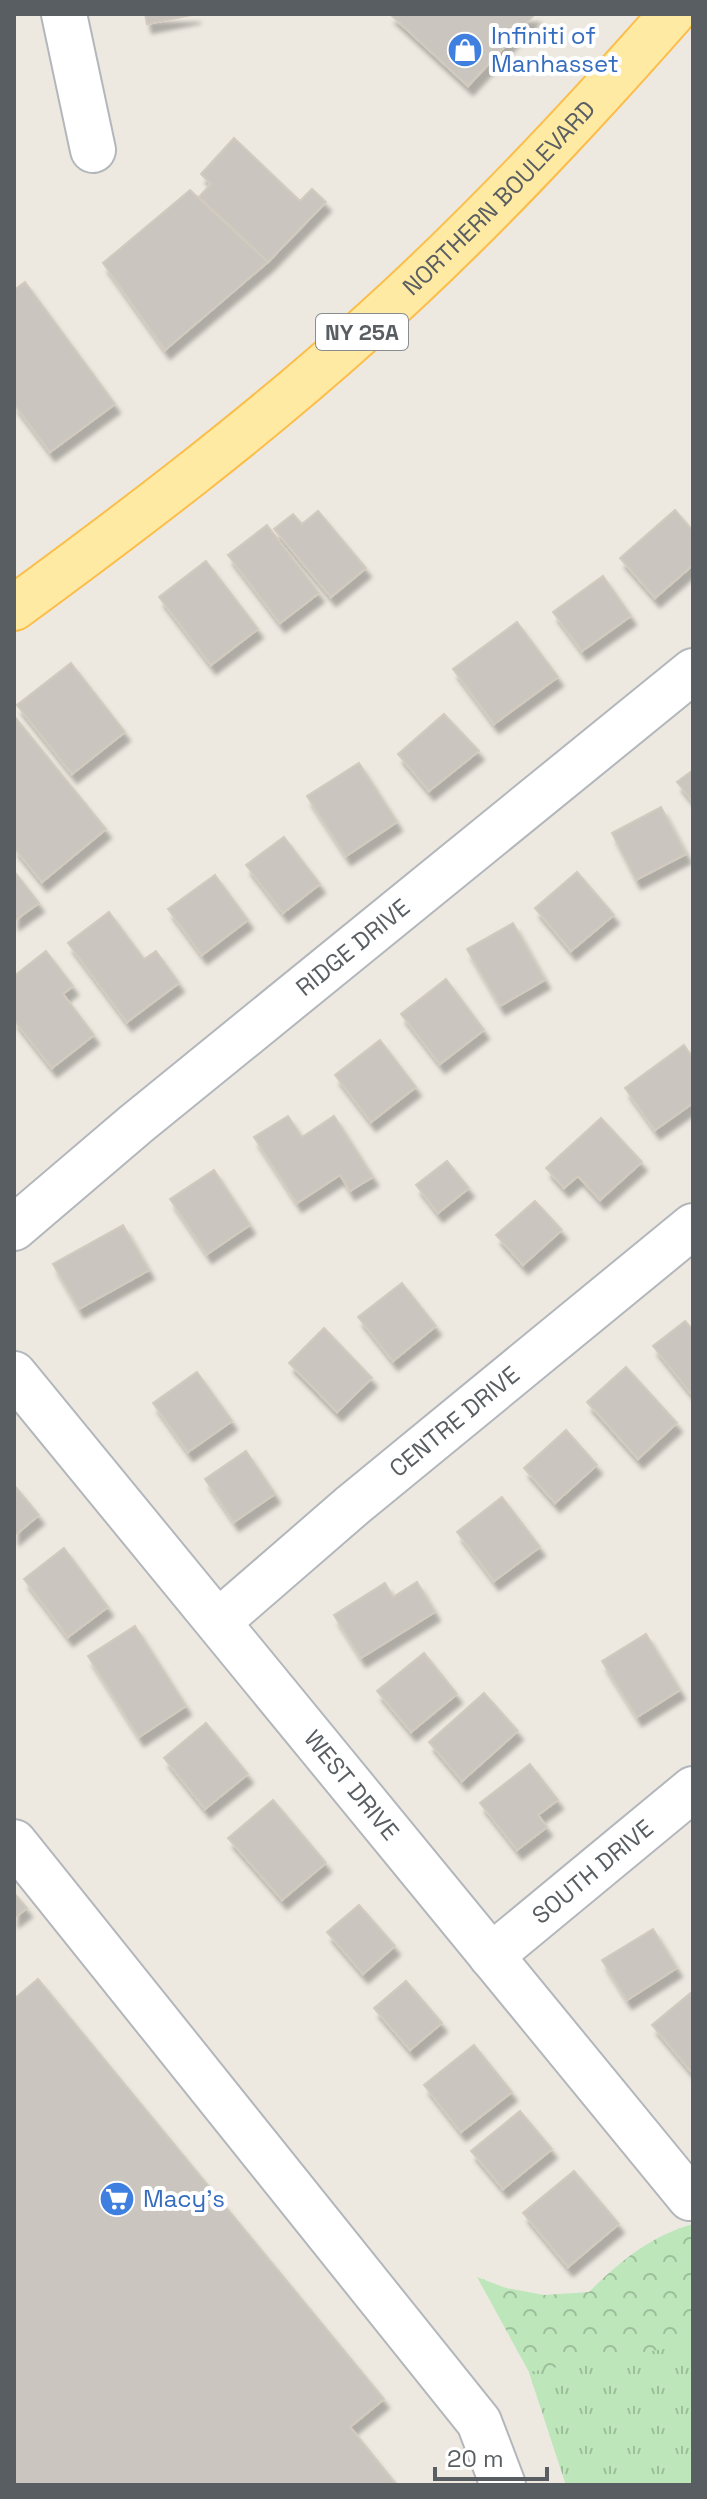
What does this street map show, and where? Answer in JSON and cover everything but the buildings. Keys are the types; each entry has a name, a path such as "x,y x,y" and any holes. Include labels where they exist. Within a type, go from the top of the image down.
{"main road":[{"name":"NORTHERN BOULEVARD","path":"14,608 217,453 363,331 452,249 539,160 672,14"}],"street":[{"path":"64,14 93,150"},
{"name":"RIDGE DRIVE","path":"14,1228 136,1124 693,671"},
{"name":"CENTRE DRIVE","path":"218,1622 353,1505 693,1226"},
{"name":"WEST DRIVE","path":"14,1374 690,2198"},
{"name":"SOUTH DRIVE","path":"491,1956 693,1789"},
{"path":"14,1842 479,2422 503,2485"}],"green space":[{"path":"693,2224 693,2485 566,2485 529,2372 477,2277 506,2288 544,2295 589,2292 637,2251 664,2235"},
{"path":"693,2344 693,2485 566,2485 529,2372"}],"place":[{"name":"Infiniti of Manhasset","path":"465,50"},
{"name":"Macy's","path":"117,2199"}]}
